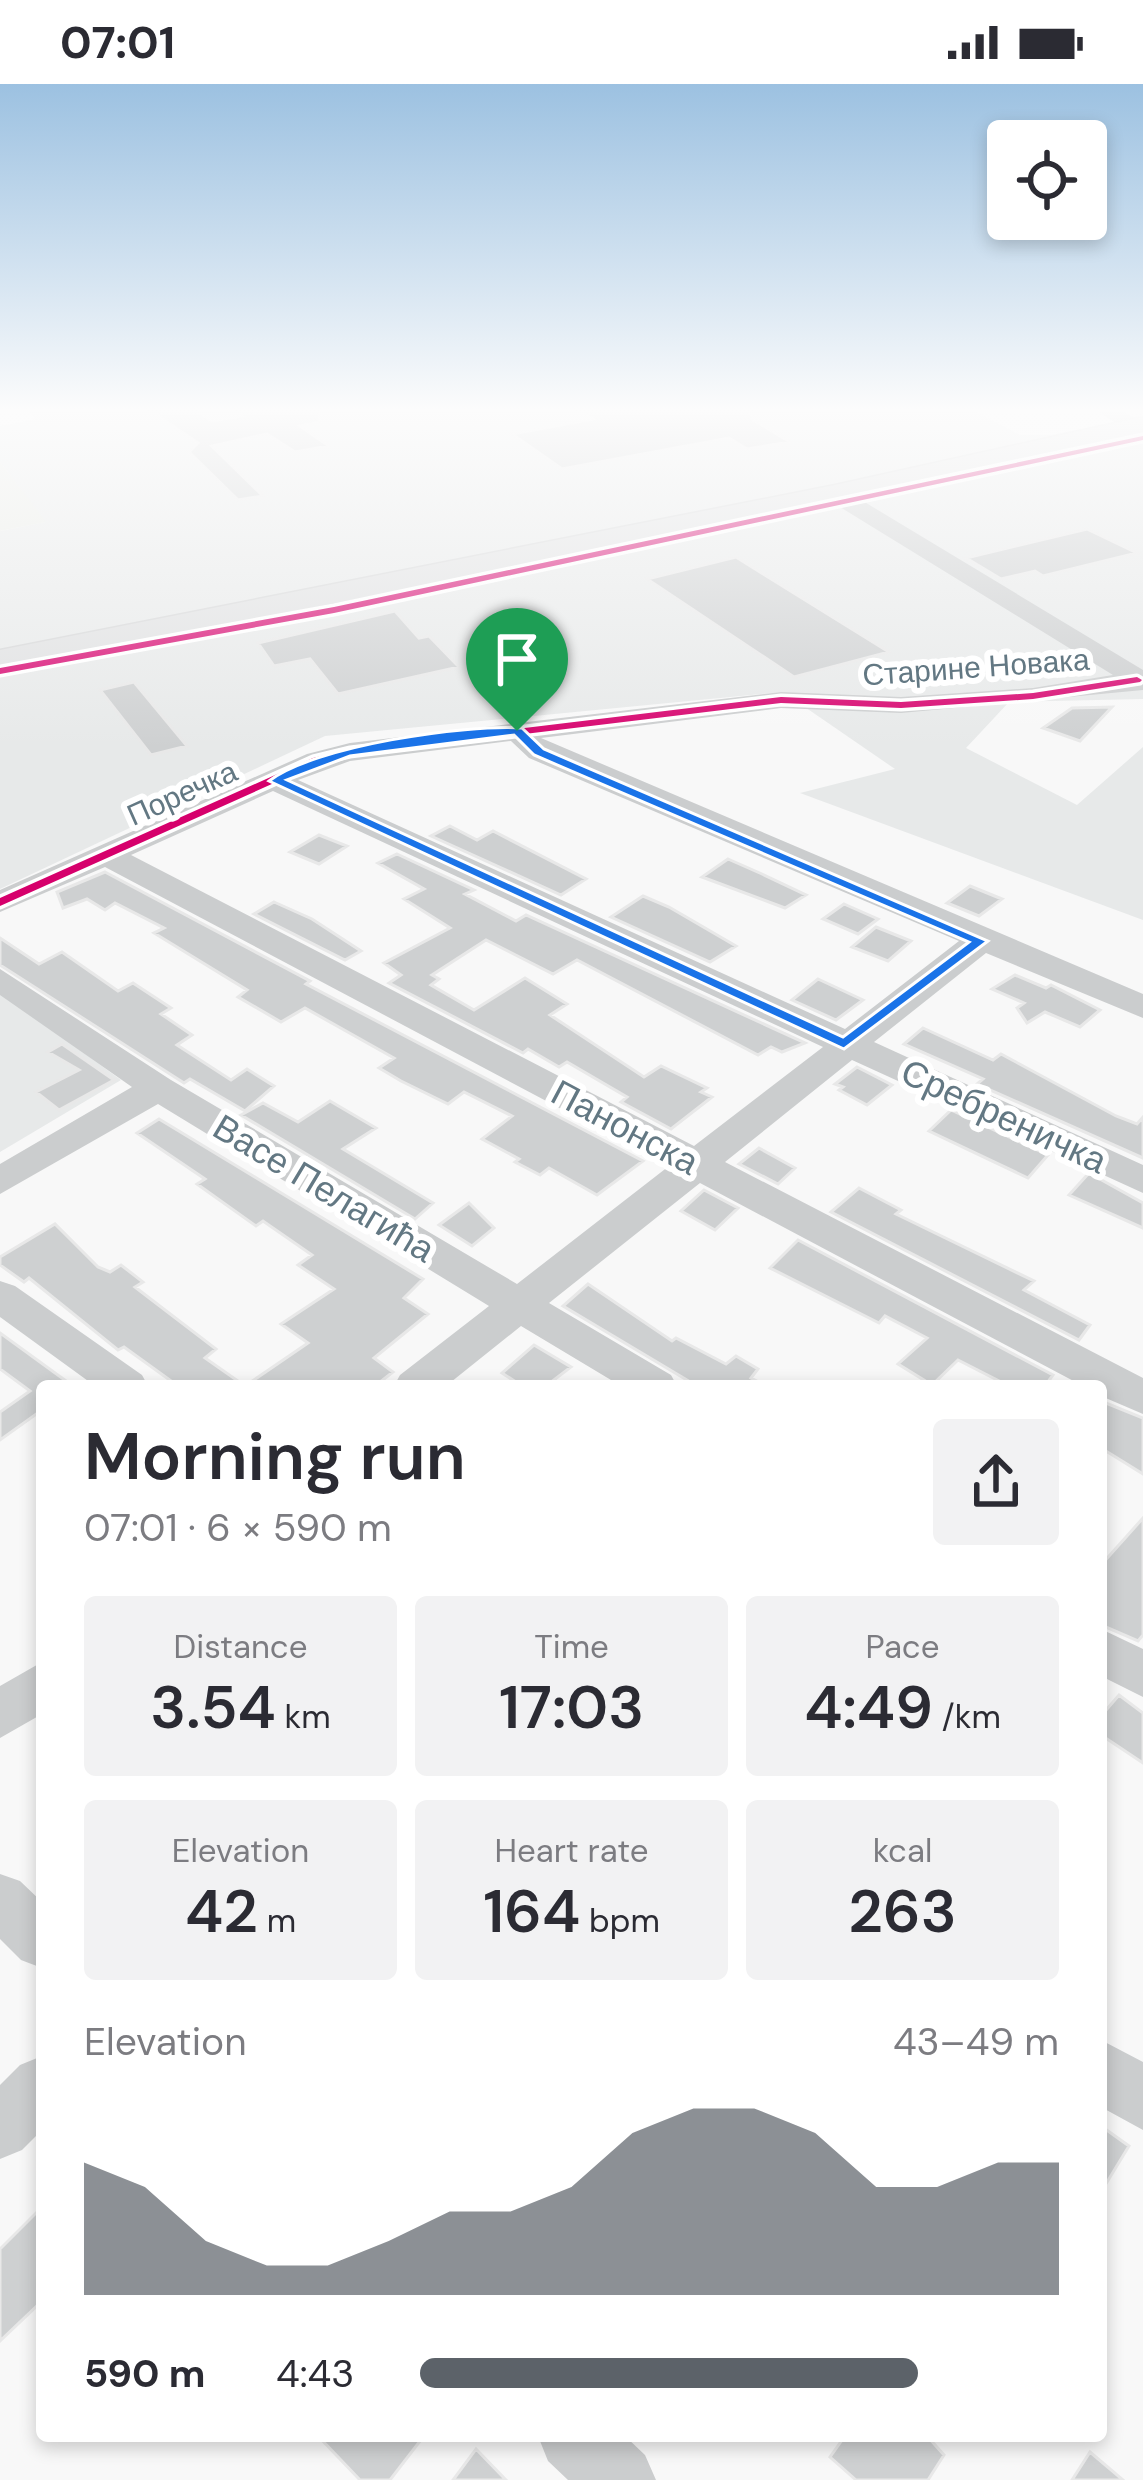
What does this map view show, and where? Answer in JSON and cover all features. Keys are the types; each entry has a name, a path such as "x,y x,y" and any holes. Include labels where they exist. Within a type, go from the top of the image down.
{"main road":[{"path":"0,660 685,524"}],"street":[{"path":"884,524 1140,681"},
{"name":"Старине Новака","path":"818,701 902,705 1033,696 1140,681"},
{"name":"Поречка","path":"0,902 316,760 517,731 781,700 818,701"},
{"path":"517,731 539,752 1143,1007"},
{"name":"Сребреничка","path":"276,781 1143,1180"},
{"name":"Панонска","path":"108,856 1143,1398"},
{"path":"423,1380 515,1303 980,941"},
{"name":"Васе Пелагића","path":"0,979 158,1088 645,1380"},
{"path":"0,1180 158,1088"},
{"path":"0,1296 117,1380"},
{"path":"1107,1654 1143,1675"},
{"path":"0,1716 36,1689"},
{"path":"0,1900 36,1935"},
{"path":"1107,2074 1143,2099"},
{"path":"0,2128 36,2093"},
{"path":"579,2442 620,2480"}],"shaded area":[{"path":"0,524 37,524 0,531"},
{"path":"36,524 1143,524 1143,699 1009,702 966,748 1077,805 1143,747 1143,920 800,793 895,769 783,692 325,736 0,889 0,531"},
{"path":"0,992 121,1080 0,1152"}],"building":[{"path":"1087,529 1137,553 1043,576 1035,571 1001,579 966,558"},
{"path":"736,557 889,652 794,677 647,579"},
{"path":"395,611 419,638 429,636 459,667 338,694 310,659 274,666 258,643"},
{"path":"134,682 187,746 151,755 100,690"},
{"path":"1112,707 1080,741 1043,728 1072,708"},
{"path":"450,826 477,840 493,831 586,879 561,895 431,836"},
{"path":"319,835 347,846 319,864 290,852"},
{"path":"397,854 474,890 465,894 516,921 526,915 805,1043 782,1052 771,1047 758,1055 577,960 553,974 486,940 432,975 439,979 431,985 474,1010 525,978 567,1004 550,1015 644,1077 661,1066 707,1088 701,1092 712,1097 671,1129 621,1102 627,1097 567,1062 559,1067 528,1049 523,1053 389,983 401,975 384,963 450,928 404,899 424,889 378,863"},
{"path":"728,859 806,895 785,908 702,877"},
{"path":"105,872 643,1161 597,1195 549,1168 540,1175 515,1162 519,1159 482,1139 512,1116 464,1092 448,1104 401,1081 379,1068 394,1058 305,1008 281,1022 238,997 247,990 154,933 164,928 115,903 105,910 87,899 63,908 57,892"},
{"path":"970,886 1002,899 979,916 947,903"},
{"path":"643,896 736,946 710,962 611,917"},
{"path":"274,902 312,919 361,951 345,960 254,914"},
{"path":"844,904 878,919 858,934 823,919"},
{"path":"876,927 911,941 888,961 852,947"},
{"path":"0,938 39,964 62,952 118,991 133,983 171,1008 161,1014 192,1035 177,1045 231,1080 247,1069 274,1086 245,1111 190,1079 184,1083 0,965"},
{"path":"1015,975 1046,988 1051,985 1100,1010 1080,1027 1045,1012 1027,1023 1017,1008 1024,1003 992,989"},
{"path":"818,979 863,1000 836,1020 792,1000"},
{"path":"923,1028 993,1060 1001,1054 1116,1116 1137,1124 1143,1117 1143,1158 977,1084 983,1079 904,1044"},
{"path":"62,1044 114,1080 59,1110 36,1092 79,1070 48,1052"},
{"path":"857,1067 892,1085 867,1105 835,1084"},
{"path":"330,1101 376,1128 343,1149 433,1203 415,1219 241,1115 263,1103 298,1122"},
{"path":"951,1110 1048,1155 1028,1178 929,1131"},
{"path":"159,1119 423,1279 404,1298 428,1314 374,1358 393,1372 383,1380 254,1380 308,1343 281,1324 334,1289 298,1265 312,1255 263,1221 256,1226 197,1184 205,1179 137,1133"},
{"path":"759,1148 795,1168 778,1184 739,1164"},
{"path":"1089,1173 1143,1203 1143,1228 1069,1195"},
{"path":"859,1188 901,1210 896,1214 1034,1281 1024,1290 1090,1325 1079,1340 831,1212"},
{"path":"704,1190 738,1208 715,1230 681,1211"},
{"path":"469,1203 494,1228 472,1246 439,1225"},
{"path":"55,1224 98,1267 110,1272 121,1265 143,1282 135,1287 216,1349 205,1358 236,1380 170,1380 124,1347 118,1350 29,1278 24,1282 0,1265 0,1257"},
{"path":"798,1240 1053,1375 1049,1380 997,1380 958,1360 937,1380 924,1380 898,1364 927,1338 885,1316 879,1323 770,1268"},
{"path":"588,1284 672,1341 676,1338 726,1364 736,1356 758,1369 751,1378 755,1380 687,1380 563,1306"},
{"path":"0,1333 65,1380 36,1380 36,1414 0,1440 0,1412 30,1391 0,1369"},
{"path":"534,1345 571,1367 554,1380 513,1380 502,1373"},
{"path":"1107,1403 1143,1418 1143,1474 1107,1452"},
{"path":"1143,1518 1143,1635 1138,1641 1107,1628 1107,1558"},
{"path":"1119,1695 1143,1713 1143,1763 1107,1739 1107,1709"},
{"path":"1107,2130 1129,2146 1107,2182"},
{"path":"36,2213 36,2307 0,2341 0,2249"},
{"path":"324,2442 419,2442 390,2480 360,2480"},
{"path":"841,2442 932,2442 944,2455 928,2480 856,2480 830,2457"},
{"path":"476,2449 506,2480 453,2480"},
{"path":"1090,2452 1123,2480 1072,2480"}],"cycle path":[{"path":"0,671 334,610 739,524"},
{"path":"0,902 317,760 350,752 781,700 901,705 1033,696 1137,680"}],"route":[{"path":"517,731 539,752 980,941 844,1044 276,781 316,760 350,752 517,731"}]}
